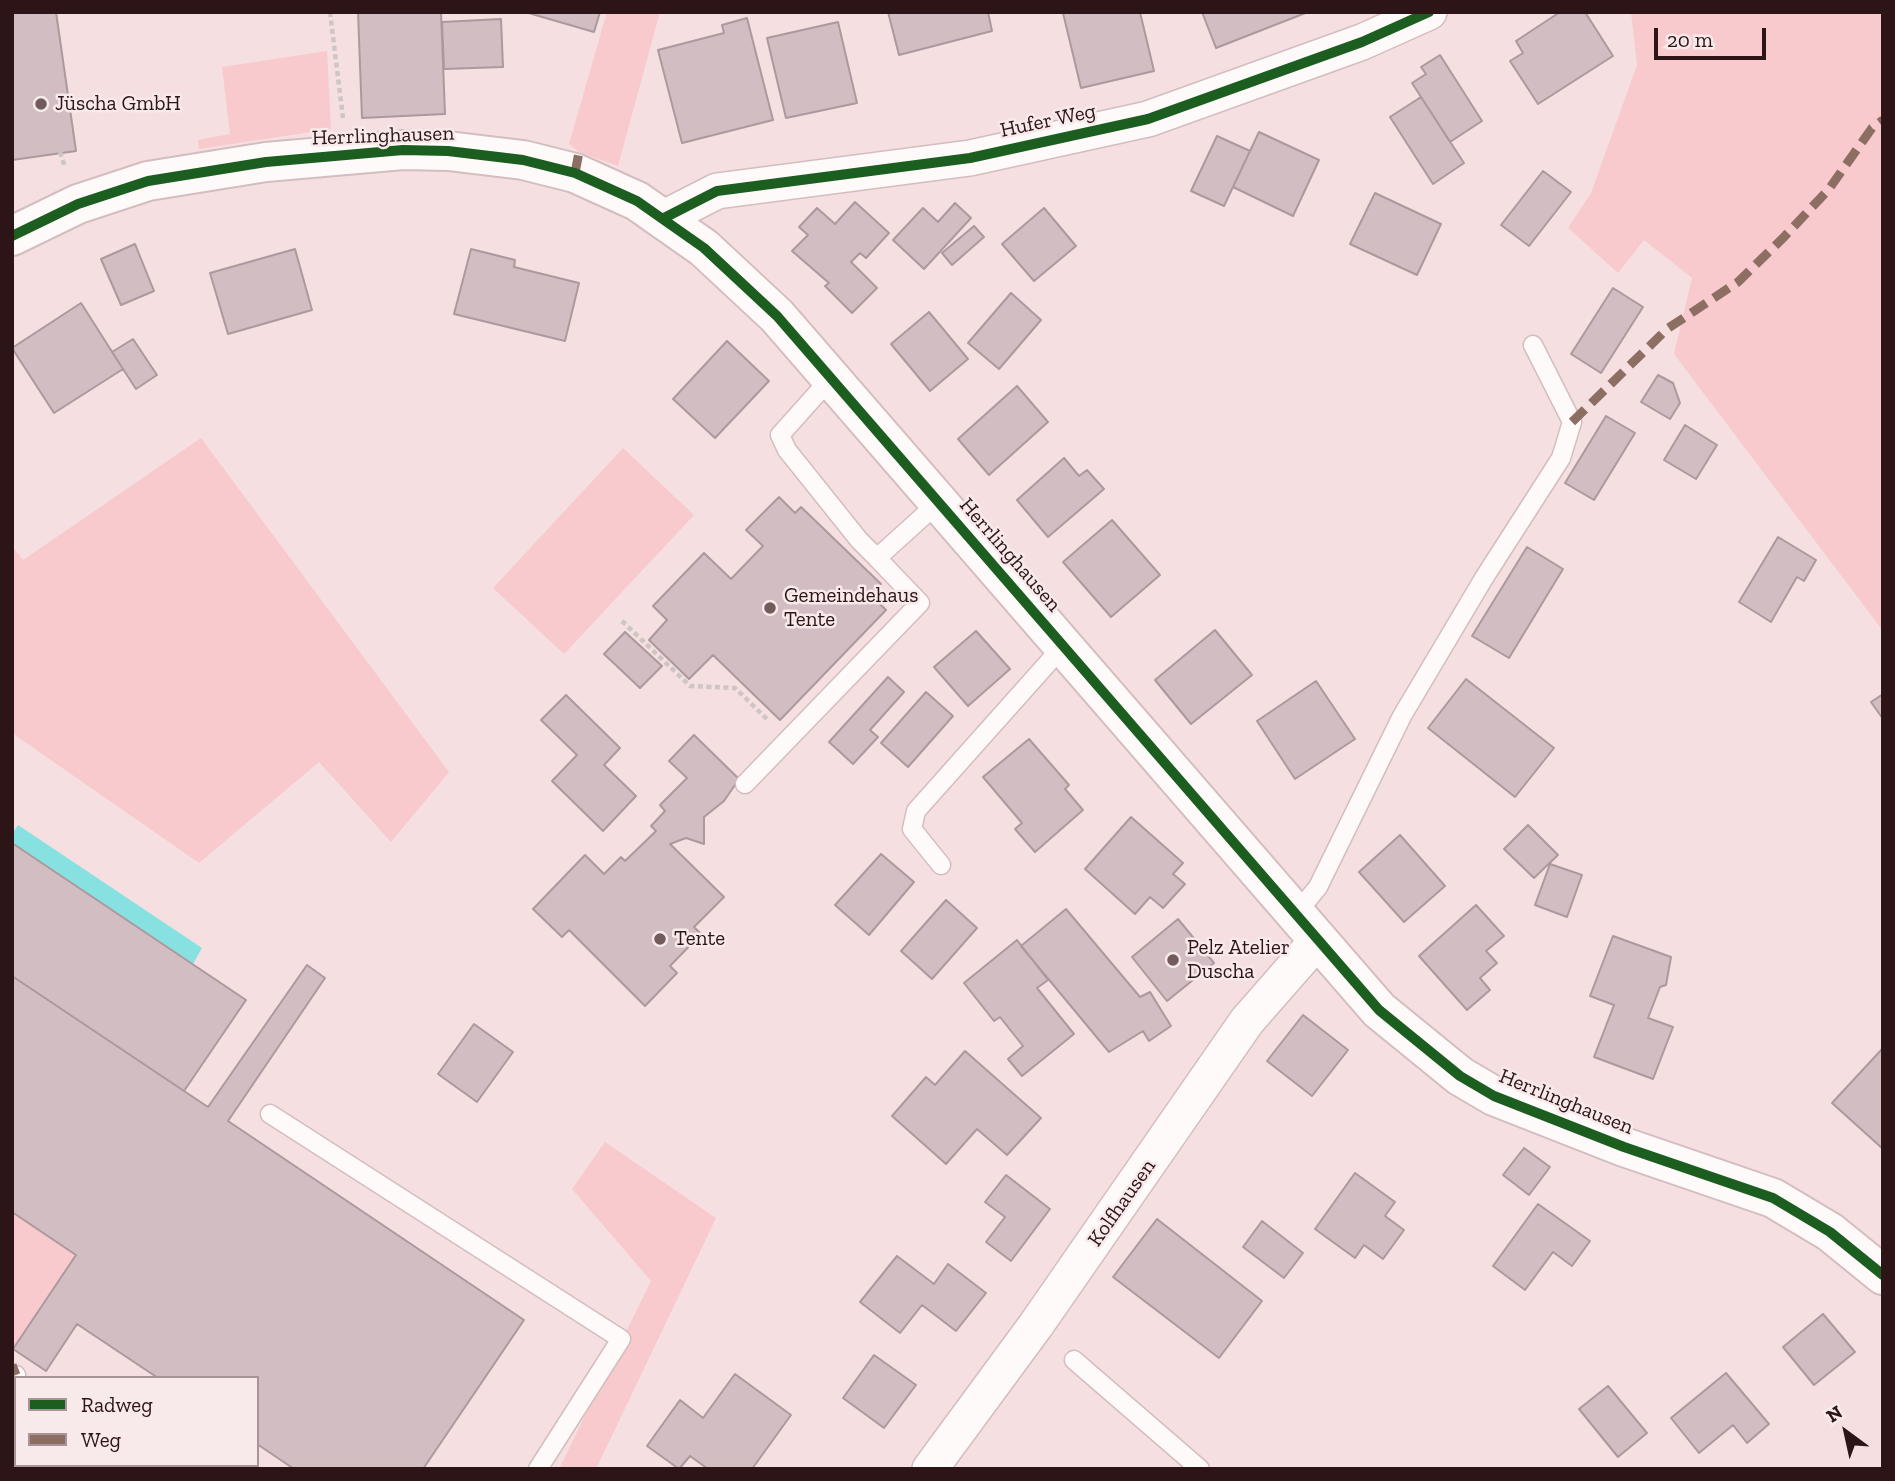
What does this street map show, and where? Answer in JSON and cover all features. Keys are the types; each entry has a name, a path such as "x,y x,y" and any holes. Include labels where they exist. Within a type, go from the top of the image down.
{"street":[{"name":"Hufer Weg","path":"664,218 717,191 970,158 1147,119 1362,42 1429,12"},
{"name":"Herrlinghausen","path":"12,236 78,204 148,181 266,162 348,153 448,150 523,160 575,173 637,201 664,218 738,279 777,316 1379,1010 1460,1076 1512,1105 1773,1198 1830,1232 1883,1275"},
{"name":"Kolfhausen","path":"930,1469 1111,1219 1247,1021 1306,928"}],"lane":[{"path":"1306,928 1318,887 1402,716 1484,578 1561,458 1572,422 1533,345"},
{"path":"745,784 920,603 829,505 787,450 780,435 831,378"},
{"path":"877,558 939,502"},
{"path":"942,865 912,829 916,811 1063,645"},
{"path":"270,1114 621,1339 538,1469"},
{"path":"1074,1360 1200,1469"}],"path":[{"path":"330,12 348,153"},
{"path":"622,621 690,686 734,688 788,739"}],"shaded area":[{"path":"607,12 660,12 618,166 579,152 569,144"},
{"path":"1631,12 1883,12 1883,631 1674,354 1692,278 1644,240 1618,273 1568,228 1591,193 1637,65"},
{"path":"327,51 331,129 199,149 198,140 230,134 222,67"},
{"path":"201,438 449,772 391,842 319,762 199,863 12,733 12,546 23,560"},
{"path":"623,448 694,515 564,654 493,588"},
{"path":"605,1142 716,1218 596,1469 559,1469 651,1281 572,1189"},
{"path":"12,1212 76,1255 12,1349"}],"water":[{"path":"18,825 202,948 193,964 12,843 12,834"}],"building":[{"name":"Jüscha GmbH","path":"12,12 56,12 76,151 12,160"},
{"path":"358,12 441,12 445,114 362,118"},
{"path":"525,12 600,12 594,32"},
{"path":"888,12 988,12 992,31 899,55"},
{"path":"1140,12 1154,71 1081,88 1063,13"},
{"path":"1202,12 1308,12 1216,48"},
{"path":"1560,12 1585,12 1613,56 1538,104 1510,61 1523,53 1516,41"},
{"path":"747,18 773,120 682,143 658,50 724,33 722,25"},
{"path":"501,19 503,67 444,69 442,22"},
{"path":"838,22 857,103 786,118 767,38"},
{"path":"1440,55 1482,121 1450,142 1412,83 1426,74 1421,67"},
{"path":"1421,97 1464,163 1433,184 1390,117"},
{"path":"1259,132 1319,160 1293,216 1233,187"},
{"path":"1217,136 1250,151 1224,206 1191,191"},
{"path":"1543,171 1571,192 1529,246 1501,225"},
{"path":"1375,193 1441,224 1417,275 1350,244"},
{"path":"855,202 889,233 866,258 860,253 851,262 877,288 852,313 825,286 829,283 792,251 808,235 799,227 817,208 835,224"},
{"path":"955,203 971,218 924,269 893,240 923,208 938,222"},
{"path":"1044,208 1076,246 1034,281 1002,244"},
{"path":"974,226 984,237 952,265 942,253"},
{"path":"135,244 154,291 121,305 101,259"},
{"path":"295,249 312,310 228,334 210,273"},
{"path":"471,249 515,260 514,267 579,283 565,341 454,314"},
{"path":"1613,288 1643,307 1601,373 1571,354"},
{"path":"1011,293 1041,320 999,369 968,343"},
{"path":"81,303 123,369 54,413 12,348"},
{"path":"929,312 968,359 930,391 891,344"},
{"path":"133,339 157,375 136,389 112,352"},
{"path":"727,341 769,381 715,438 673,399"},
{"path":"1658,375 1673,383 1680,403 1670,419 1641,402"},
{"path":"1017,386 1048,422 989,475 958,439"},
{"path":"1606,416 1635,433 1594,500 1565,483"},
{"path":"1685,425 1717,445 1696,479 1664,460"},
{"path":"1064,458 1079,476 1087,470 1104,489 1048,537 1017,500"},
{"name":"Gemeindehaus Tente","path":"779,497 795,513 801,507 881,584 871,595 886,610 780,720 713,655 689,679 649,640 667,620 653,606 704,553 731,579 763,546 746,530"},
{"path":"1112,520 1160,575 1111,617 1063,562"},
{"path":"1778,537 1816,560 1804,581 1797,577 1771,622 1739,602"},
{"path":"1527,547 1563,569 1509,658 1472,636"},
{"path":"1215,630 1252,675 1191,724 1155,680"},
{"path":"976,631 1010,669 968,706 934,667"},
{"path":"625,632 662,666 640,688 604,654"},
{"path":"888,677 904,692 870,730 878,737 853,764 829,742"},
{"path":"1466,679 1554,748 1515,797 1428,728"},
{"path":"1316,681 1355,739 1295,779 1257,721"},
{"path":"926,692 953,716 908,767 881,743"},
{"path":"1883,694 1883,719 1871,702"},
{"path":"566,695 620,748 604,765 636,796 603,831 552,781 577,755 541,720"},
{"path":"694,735 739,779 724,801 704,817 704,844 686,838 670,844 724,897 694,927 701,934 670,966 677,973 645,1006 569,930 562,937 533,909 585,855 604,874 621,857 625,861 656,831 651,826 665,811 660,805 687,778 669,761"},
{"path":"1029,739 1069,785 1065,789 1083,810 1035,852 1015,829 1022,823 983,777"},
{"path":"1131,817 1183,863 1173,874 1185,884 1163,908 1150,897 1135,914 1085,869"},
{"path":"1528,825 1558,855 1534,878 1504,849"},
{"path":"1400,835 1445,886 1404,922 1359,872"},
{"path":"12,843 246,1000 184,1091 12,976"},
{"path":"881,854 914,882 869,935 835,905"},
{"path":"1550,864 1582,875 1567,917 1535,905"},
{"path":"946,900 977,928 932,979 901,951"},
{"path":"1476,905 1504,936 1486,951 1497,963 1480,978 1490,990 1467,1010 1419,956"},
{"path":"1066,909 1140,997 1150,992 1171,1026 1149,1041 1143,1031 1109,1052 1021,946"},
{"name":"Pelz Atelier Duscha","path":"1178,919 1214,963 1167,1001 1132,957"},
{"path":"1613,936 1671,957 1666,985 1660,987 1648,1018 1673,1027 1653,1079 1594,1057 1614,1005 1590,996"},
{"path":"1017,940 1048,980 1037,988 1074,1034 1022,1076 1008,1059 1023,1046 1000,1017 994,1021 964,983"},
{"path":"307,965 325,978 228,1121 524,1320 423,1469 294,1469 259,1445 259,1376 155,1376 77,1324 46,1371 13,1349 76,1255 12,1212 12,976 208,1107"},
{"path":"1303,1015 1348,1050 1312,1096 1267,1061"},
{"path":"474,1024 513,1052 477,1102 438,1074"},
{"path":"1883,1048 1883,1149 1832,1103"},
{"path":"965,1051 1041,1118 1007,1155 977,1129 946,1164 892,1116 926,1077 935,1085"},
{"path":"1524,1148 1550,1167 1529,1195 1503,1175"},
{"path":"1355,1173 1395,1202 1385,1216 1404,1230 1383,1259 1364,1245 1355,1258 1315,1229"},
{"path":"1006,1175 1050,1209 1011,1261 986,1242 1005,1217 985,1202"},
{"path":"1538,1204 1590,1241 1572,1266 1553,1252 1525,1290 1493,1266"},
{"path":"1157,1219 1262,1301 1219,1358 1113,1277"},
{"path":"1262,1221 1303,1253 1284,1278 1243,1247"},
{"path":"897,1256 934,1284 948,1264 986,1293 956,1331 922,1305 900,1333 860,1302"},
{"path":"1823,1314 1855,1352 1814,1385 1783,1347"},
{"path":"874,1355 916,1385 884,1428 843,1398"},
{"path":"1726,1373 1769,1424 1747,1443 1733,1425 1699,1453 1671,1418"},
{"path":"735,1374 791,1415 752,1469 708,1469 690,1456 679,1469 647,1446 680,1400 703,1418"},
{"path":"1608,1386 1647,1433 1618,1457 1579,1409"},
{"path":"232,1467 235,1469 101,1469"}],"marked path":[{"path":"1572,422 1667,329 1738,282 1829,189 1872,128 1883,120"},
{"path":"575,173 579,152"},
{"path":"12,1365 16,1375"}],"cycle path":[{"path":"664,218 717,191 970,158 1148,119 1362,42 1429,12"},
{"path":"12,236 78,204 148,181 266,162 403,150 448,151 523,160 575,173 637,201 704,248 777,316 1379,1010 1460,1076 1494,1096 1624,1147 1773,1198 1830,1232 1883,1275"}],"place":[{"name":"Jüscha GmbH","path":"41,104"},
{"name":"Gemeindehaus Tente","path":"770,608"},
{"name":"Tente","path":"660,939"},
{"name":"Pelz Atelier Duscha","path":"1173,960"}]}
